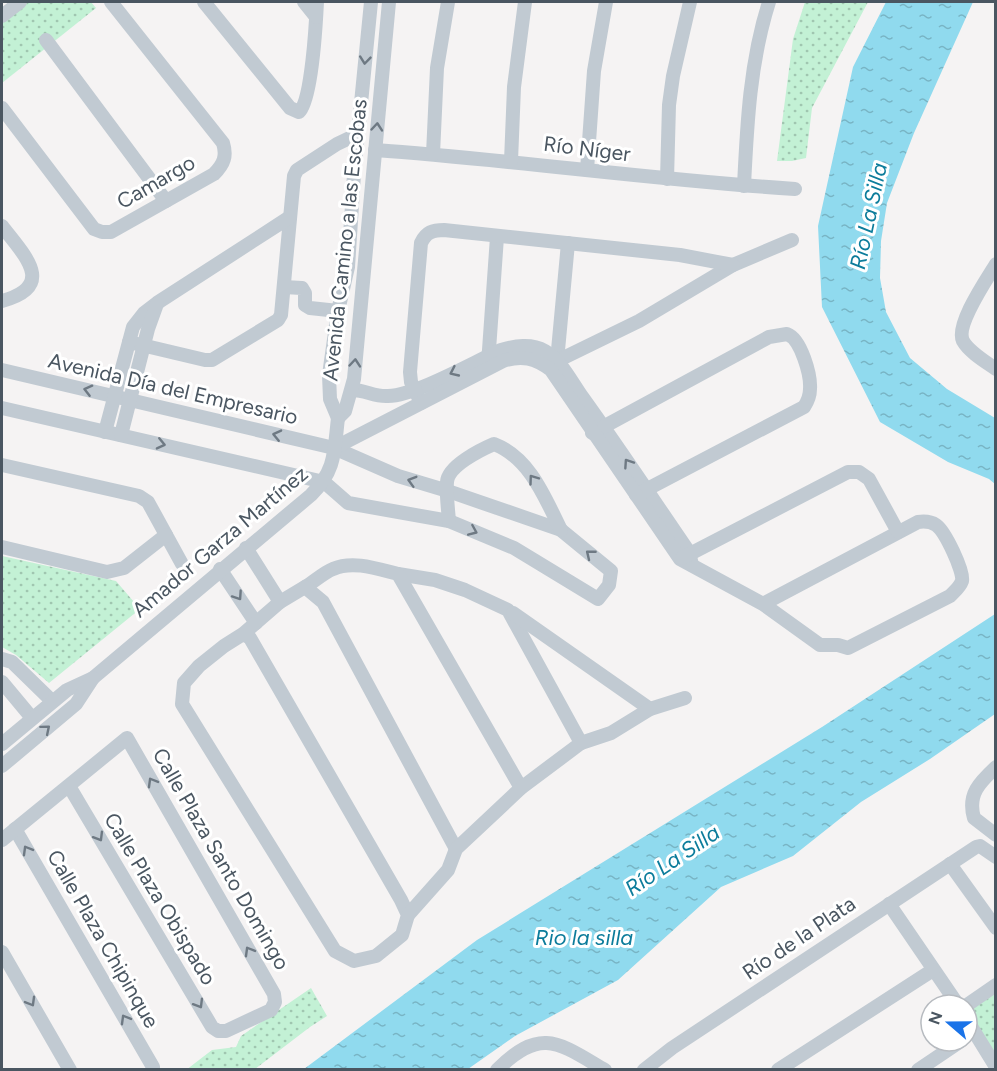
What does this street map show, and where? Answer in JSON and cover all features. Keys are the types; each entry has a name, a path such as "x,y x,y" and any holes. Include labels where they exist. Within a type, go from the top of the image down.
{"street":[{"path":"2,16 20,2"},
{"name":"Camargo","path":"2,108 94,229 102,232 111,232 214,174 225,160 226,151 223,142 111,2"},
{"path":"204,2 290,108 296,112 302,110 306,102 317,2"},
{"path":"304,2 316,17"},
{"name":"Avenida Camino a las Escobas","path":"371,2 348,267 338,311 329,388 330,399 338,418 345,411 352,390 389,2"},
{"path":"433,154 437,68 448,2"},
{"path":"511,161 514,87 525,2"},
{"path":"587,170 594,71 606,2"},
{"path":"667,179 669,105 673,76 690,2"},
{"path":"744,186 747,110 751,78 756,49 769,2"},
{"path":"368,28 386,29"},
{"path":"46,40 166,201"},
{"path":"129,342 212,360 278,320 281,315 294,176 297,170 337,144 358,134"},
{"name":"Río Níger","path":"375,150 511,161 667,179 795,189"},
{"path":"105,432 133,327 144,313 290,217"},
{"path":"2,226 33,269 28,286 20,294 2,301"},
{"path":"417,397 410,372 420,250 423,238 427,234 437,230 568,243 687,256 733,265"},
{"path":"488,362 497,237"},
{"path":"554,366 639,321 733,265 792,240"},
{"path":"554,366 568,243"},
{"path":"996,264 964,322 962,332 964,343 996,369"},
{"path":"284,287 302,288 305,293 305,306 338,311"},
{"path":"121,435 157,303"},
{"path":"597,429 769,337 787,334 796,339 810,381 808,400 804,407 641,492"},
{"path":"334,448 417,397 488,362 515,345 530,346 545,351 687,559 763,604 820,645 838,645 848,648 950,596 962,581 962,571 936,524 927,521 918,522 763,604"},
{"name":"Avenida Día del Empresario","path":"2,370 334,448 398,476 561,530"},
{"path":"352,390 365,390 374,396 417,397"},
{"path":"2,408 324,482 348,503 448,521 514,548 598,599 609,585 611,571 561,530 537,483 509,450 494,444 474,453 451,472 447,481 448,521"},
{"name":"Amador Garza Martínez","path":"2,744 67,690 93,678 311,495 324,482 330,470 338,418"},
{"path":"2,465 139,496 148,502 183,564"},
{"path":"687,559 848,472 859,472 868,479 898,532"},
{"path":"2,547 107,572 124,568 166,535"},
{"path":"246,548 280,602"},
{"path":"650,710 508,610 465,590 435,580 364,566 333,568 280,602 243,634 199,666 184,683 182,704 335,951 354,960 376,956 402,935 408,915 448,870 456,849 521,788 581,743 612,733 650,710 685,698"},
{"path":"220,570 256,623"},
{"path":"398,574 521,788"},
{"path":"305,588 323,602 456,849"},
{"path":"508,610 581,743"},
{"path":"243,634 250,638 408,915"},
{"path":"5,664 52,701"},
{"name":"Amador Garza Martínez","path":"2,766 76,704 93,678"},
{"path":"2,682 32,718"},
{"name":"Calle Plaza Santo Domingo","path":"69,786 127,738 274,994 271,1010 226,1031 218,1030"},
{"path":"996,767 976,786 971,804 974,818 996,835"},
{"path":"2,840 69,786"},
{"name":"Calle Plaza Obispado","path":"69,786 212,1027 218,1030"},
{"name":"Calle Plaza Chipinque","path":"15,830 153,1066 152,1070"},
{"name":"Río de la Plata","path":"644,1070 672,1048 950,864 980,846 996,857"},
{"path":"950,864 996,928"},
{"path":"889,904 949,993"},
{"path":"2,952 70,1070"},
{"path":"778,1070 933,970"},
{"path":"979,997 996,985"},
{"path":"497,1070 513,1053 529,1045 541,1043 570,1049 605,1070"},
{"path":"979,1045 996,1067"},
{"path":"918,1070 943,1053"}],"green space":[{"path":"28,2 91,2 96,8 2,83 2,22"},
{"path":"805,2 868,2 812,108 806,158 777,161 793,39"},
{"path":"2,556 116,581 140,609 49,683 16,655 2,647"},
{"path":"995,985 995,1067 979,1040 979,996"},
{"path":"311,988 327,1016 255,1069 186,1070 212,1050 236,1047 241,1036"}],"water":[{"name":"Río La Silla","path":"886,2 973,2 914,133 887,203 881,241 880,278 886,312 910,358 947,389 995,418 995,484 989,479 948,462 880,422 822,307 818,226 853,67"},
{"name":"Rio la silla","path":"995,614 995,714 930,759 861,802 793,856 721,887 618,980 515,1036 468,1069 304,1069 477,940 822,727"}]}
